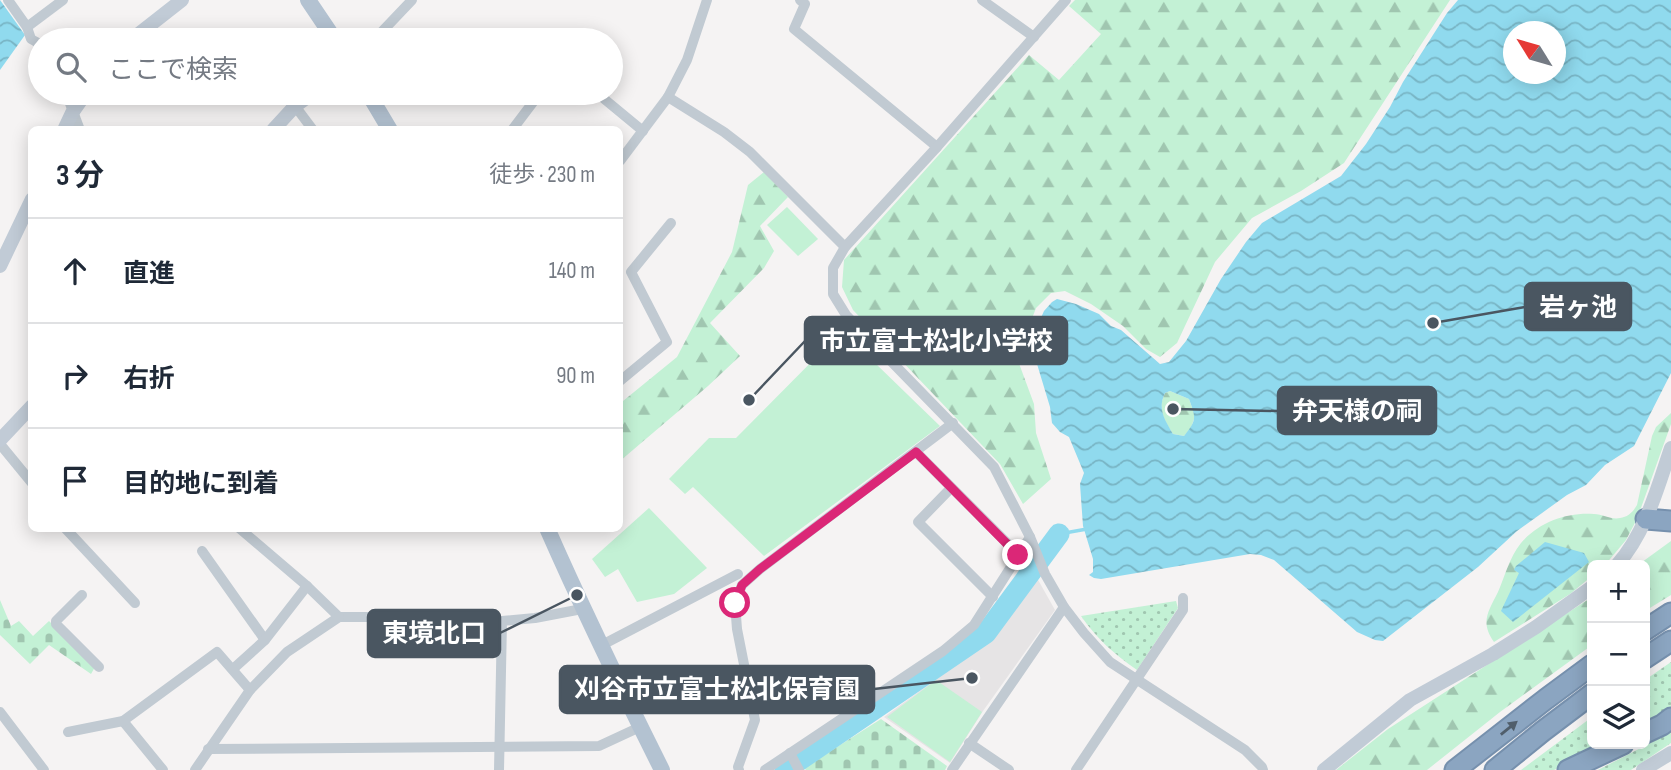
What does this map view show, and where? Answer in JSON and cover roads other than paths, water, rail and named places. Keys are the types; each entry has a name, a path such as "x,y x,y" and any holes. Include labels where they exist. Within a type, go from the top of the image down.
{"highway":[{"path":"1646,519 1671,521"},
{"path":"1650,627 1671,613"},
{"path":"1650,655 1671,641"},
{"path":"1455,770 1587,669"},
{"path":"1495,770 1587,698"},
{"path":"1650,731 1671,718"},
{"path":"1568,770 1612,749"}],"main road":[{"path":"309,0 327,28"},
{"path":"375,105 388,126"},
{"path":"549,532 582,609 662,770"}],"street":[{"path":"8,0 28,30"},
{"path":"27,27 63,0"},
{"path":"146,28 182,0"},
{"path":"385,28 412,0"},
{"path":"623,157 668,97 687,60 707,0"},
{"path":"800,0 805,4 794,29 937,147"},
{"path":"982,0 1034,37"},
{"path":"1066,0 845,247 833,268 834,294 846,316 994,467 1030,537 1045,574 1064,607 1110,662 1245,750 1264,770"},
{"path":"668,97 724,132 750,152 845,247"},
{"path":"70,105 78,126"},
{"path":"66,126 78,105"},
{"path":"515,126 531,105"},
{"path":"612,105 643,131"},
{"path":"277,126 295,106 310,126"},
{"path":"0,266 28,207"},
{"path":"623,379 667,342 631,272 671,223"},
{"path":"28,410 0,442 28,477"},
{"path":"739,770 755,720 737,629 735,603 742,585 953,423"},
{"path":"1621,560 1638,537 1671,448"},
{"path":"916,452 1018,555"},
{"path":"951,488 918,522 993,597"},
{"path":"69,532 135,603"},
{"path":"244,532 339,617"},
{"path":"765,770 943,651 975,625 1030,537"},
{"path":"202,551 265,640"},
{"path":"602,645 738,574"},
{"path":"233,669 265,640 307,586"},
{"path":"1324,770 1410,700 1493,654 1587,591"},
{"path":"82,595 57,619 56,624 99,667"},
{"path":"1076,770 1183,610 1183,598"},
{"path":"952,770 1064,607"},
{"path":"195,770 250,690 286,652 339,617 502,621 582,609"},
{"path":"499,770 502,621"},
{"path":"68,732 122,721 217,652 250,690"},
{"path":"0,712 44,770"},
{"path":"122,721 163,770"},
{"path":"208,749 599,746 640,727"},
{"path":"970,743 1009,770"},
{"path":"1643,770 1671,753"},
{"path":"790,754 799,770"}],"water":[{"path":"0,0 25,35 0,70"},
{"path":"1458,0 1671,0 1671,373 1634,446 1605,465 1586,485 1567,495 1517,531 1478,567 1383,641 1357,632 1274,560 1261,555 1250,554 1101,579 1089,575 1093,572 1093,559 1083,526 1080,484 1084,473 1069,437 1052,423 1050,407 1034,354 1034,333 1044,311 1057,299 1076,304 1099,314 1160,364 1169,362 1186,341 1221,279 1246,242 1262,223 1341,176 1366,144 1403,82","holes":["1170,391 1189,399 1193,422 1184,436 1173,434 1163,414 1165,393"]},
{"path":"1545,542 1584,553 1588,560 1587,564 1513,622 1501,611 1519,573 1514,570"}],"waterway":[{"path":"1059,534 1087,529"},
{"path":"785,770 986,633 1059,534"}],"place":[{"name":"岩ヶ池","path":"1433,323"},
{"name":"市立富士松北小学校","path":"749,400"},
{"name":"弁天様の祠","path":"1173,409"},
{"name":"東境北口","path":"577,595"},
{"name":"刈谷市立富士松北保育園","path":"972,678"}]}
